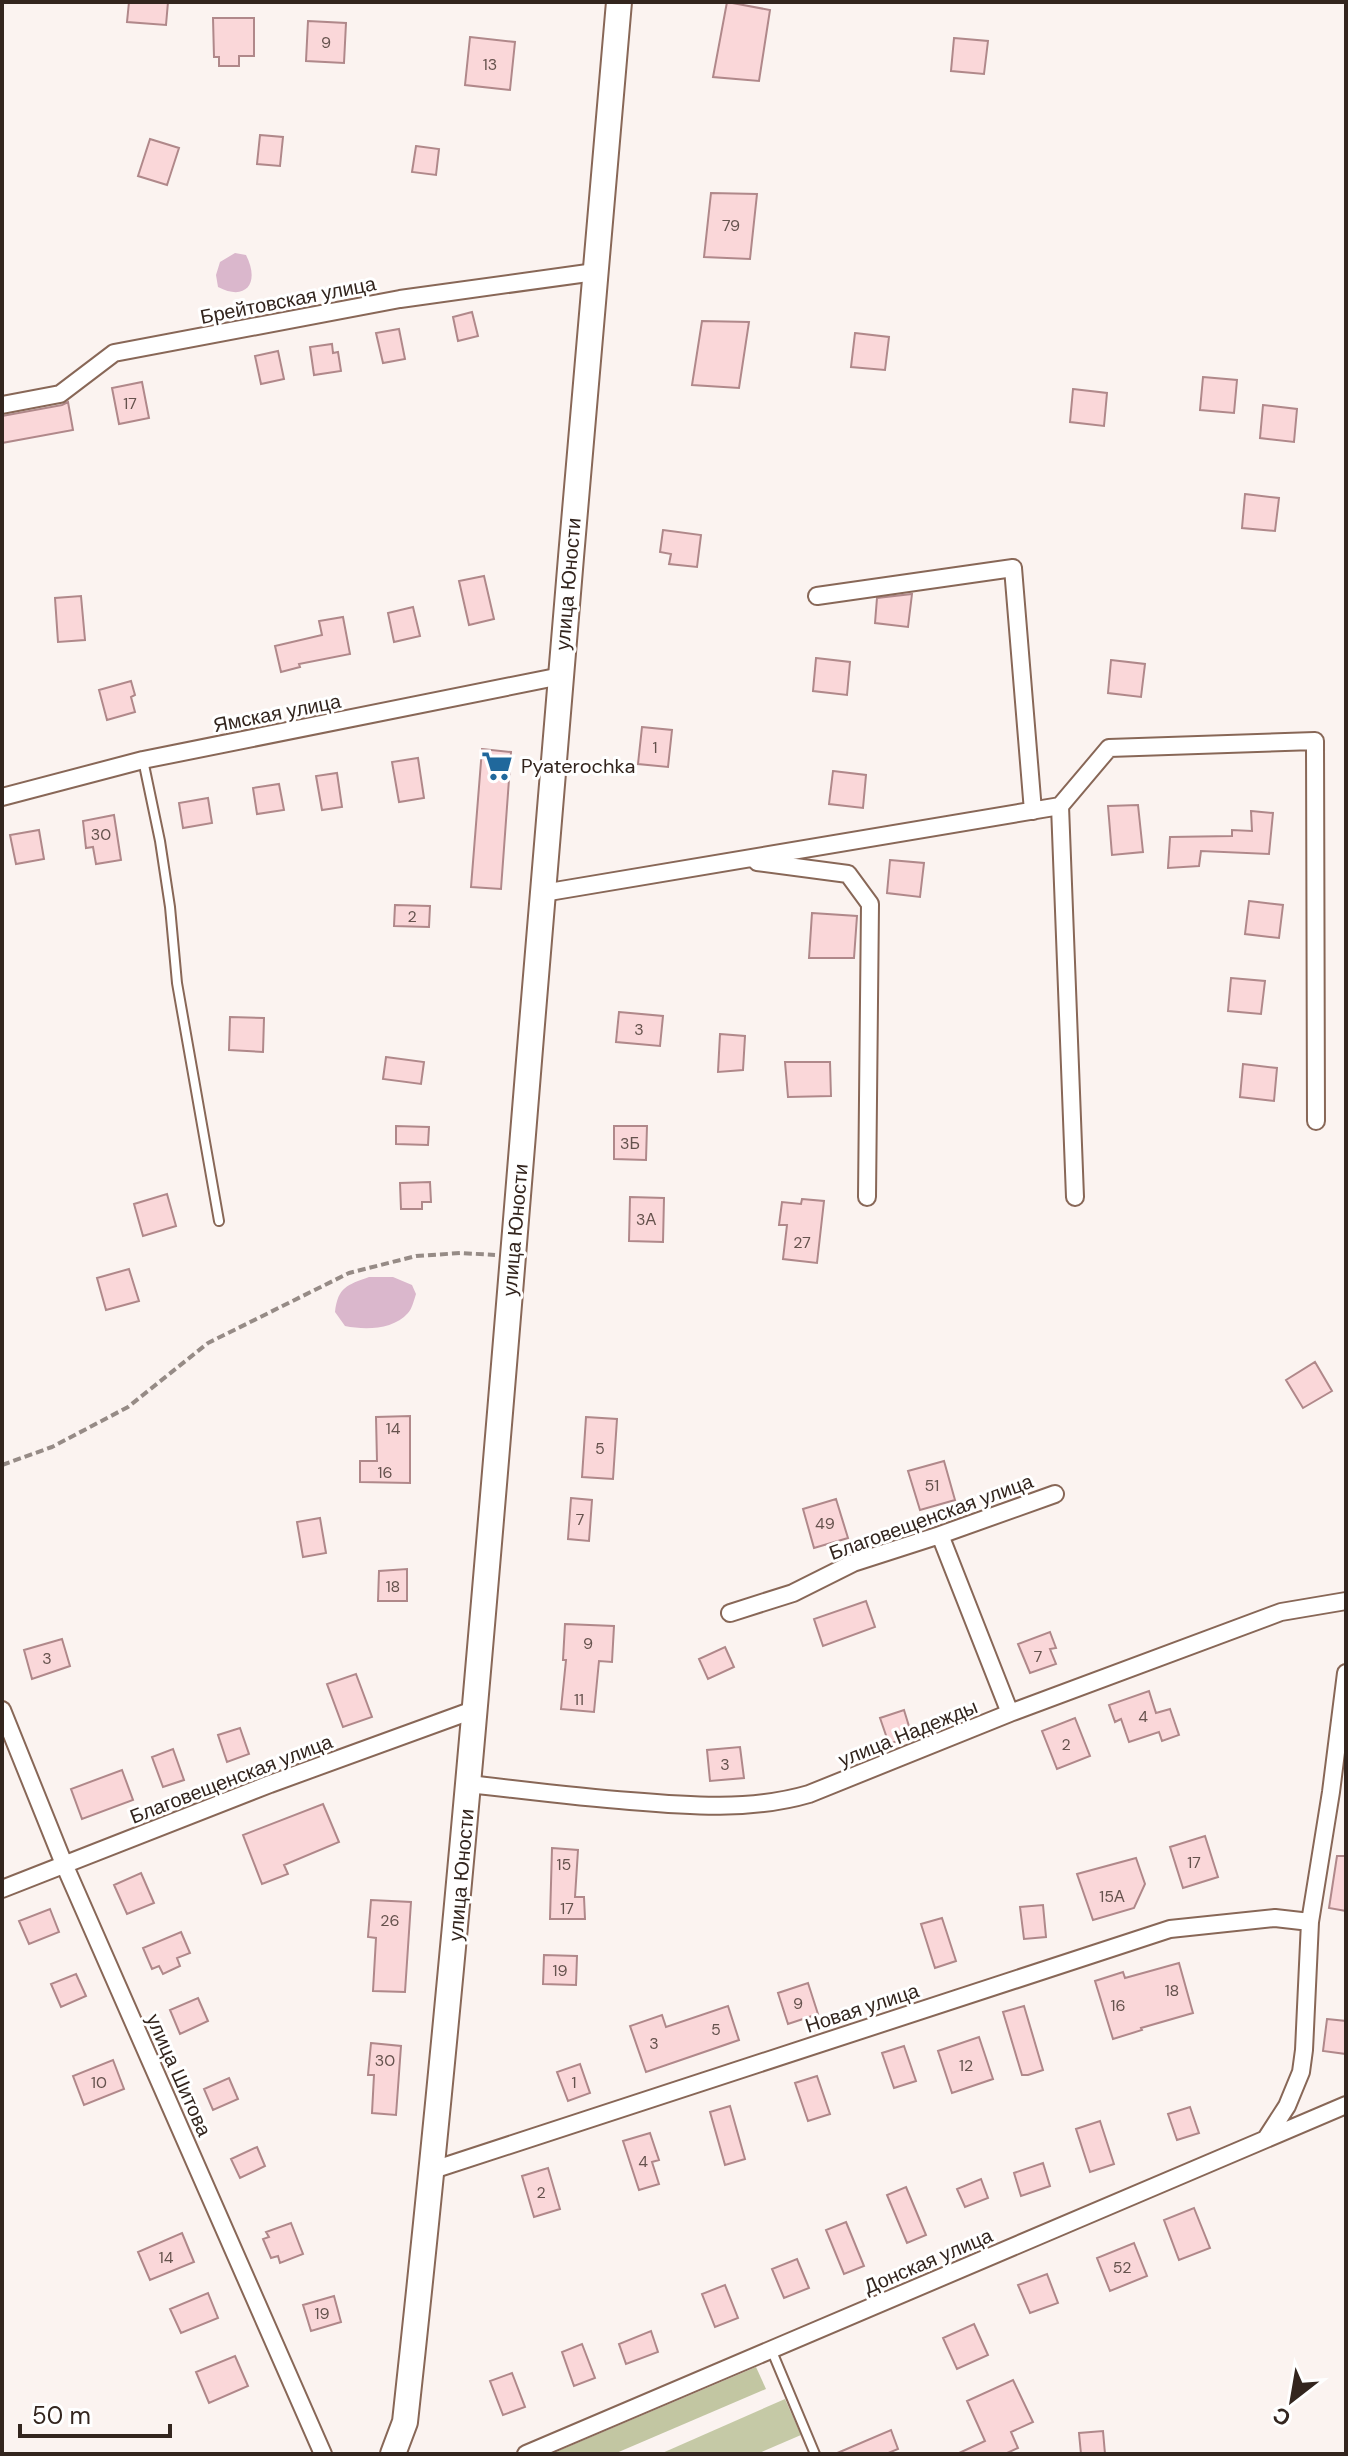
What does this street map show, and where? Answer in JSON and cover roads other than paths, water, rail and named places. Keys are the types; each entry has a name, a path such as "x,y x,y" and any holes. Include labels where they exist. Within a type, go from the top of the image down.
{"street":[{"name":"улица Юности","path":"393,2454 405,2422 433,2170 476,1709 619,2"},
{"name":"Брейтовская улица","path":"2,405 60,394 114,353 400,299 595,272"},
{"path":"817,596 1013,568 1033,811"},
{"name":"Ямская улица","path":"2,797 143,760 561,676"},
{"path":"543,893 1060,806 1109,748 1315,741 1316,1121"},
{"path":"1060,806 1075,1197"},
{"path":"740,860 848,874 870,904 867,1197"},
{"name":"Благовещенская улица","path":"730,1613 793,1593 853,1563 1055,1494"},
{"path":"940,1535 1010,1713"},
{"name":"улица Надежды","path":"469,1784 685,1806 780,1803 1281,1612 1346,1601"},
{"path":"1267,2137 1287,2106 1301,2072 1310,1922 1346,1673"},
{"name":"Благовещенская улица","path":"2,1889 270,1784 476,1709"},
{"name":"улица Шитова","path":"2,1710 64,1864 323,2454"},
{"name":"Новая улица","path":"433,2170 1170,1929 1275,1918 1310,1922"},
{"name":"Донская улица","path":"526,2454 1346,2105"}],"lane":[{"path":"143,760 160,841 177,983 219,1221"},
{"path":"771,2349 815,2454"}],"place":[{"name":"Pyaterochka","path":"497,766"}]}
